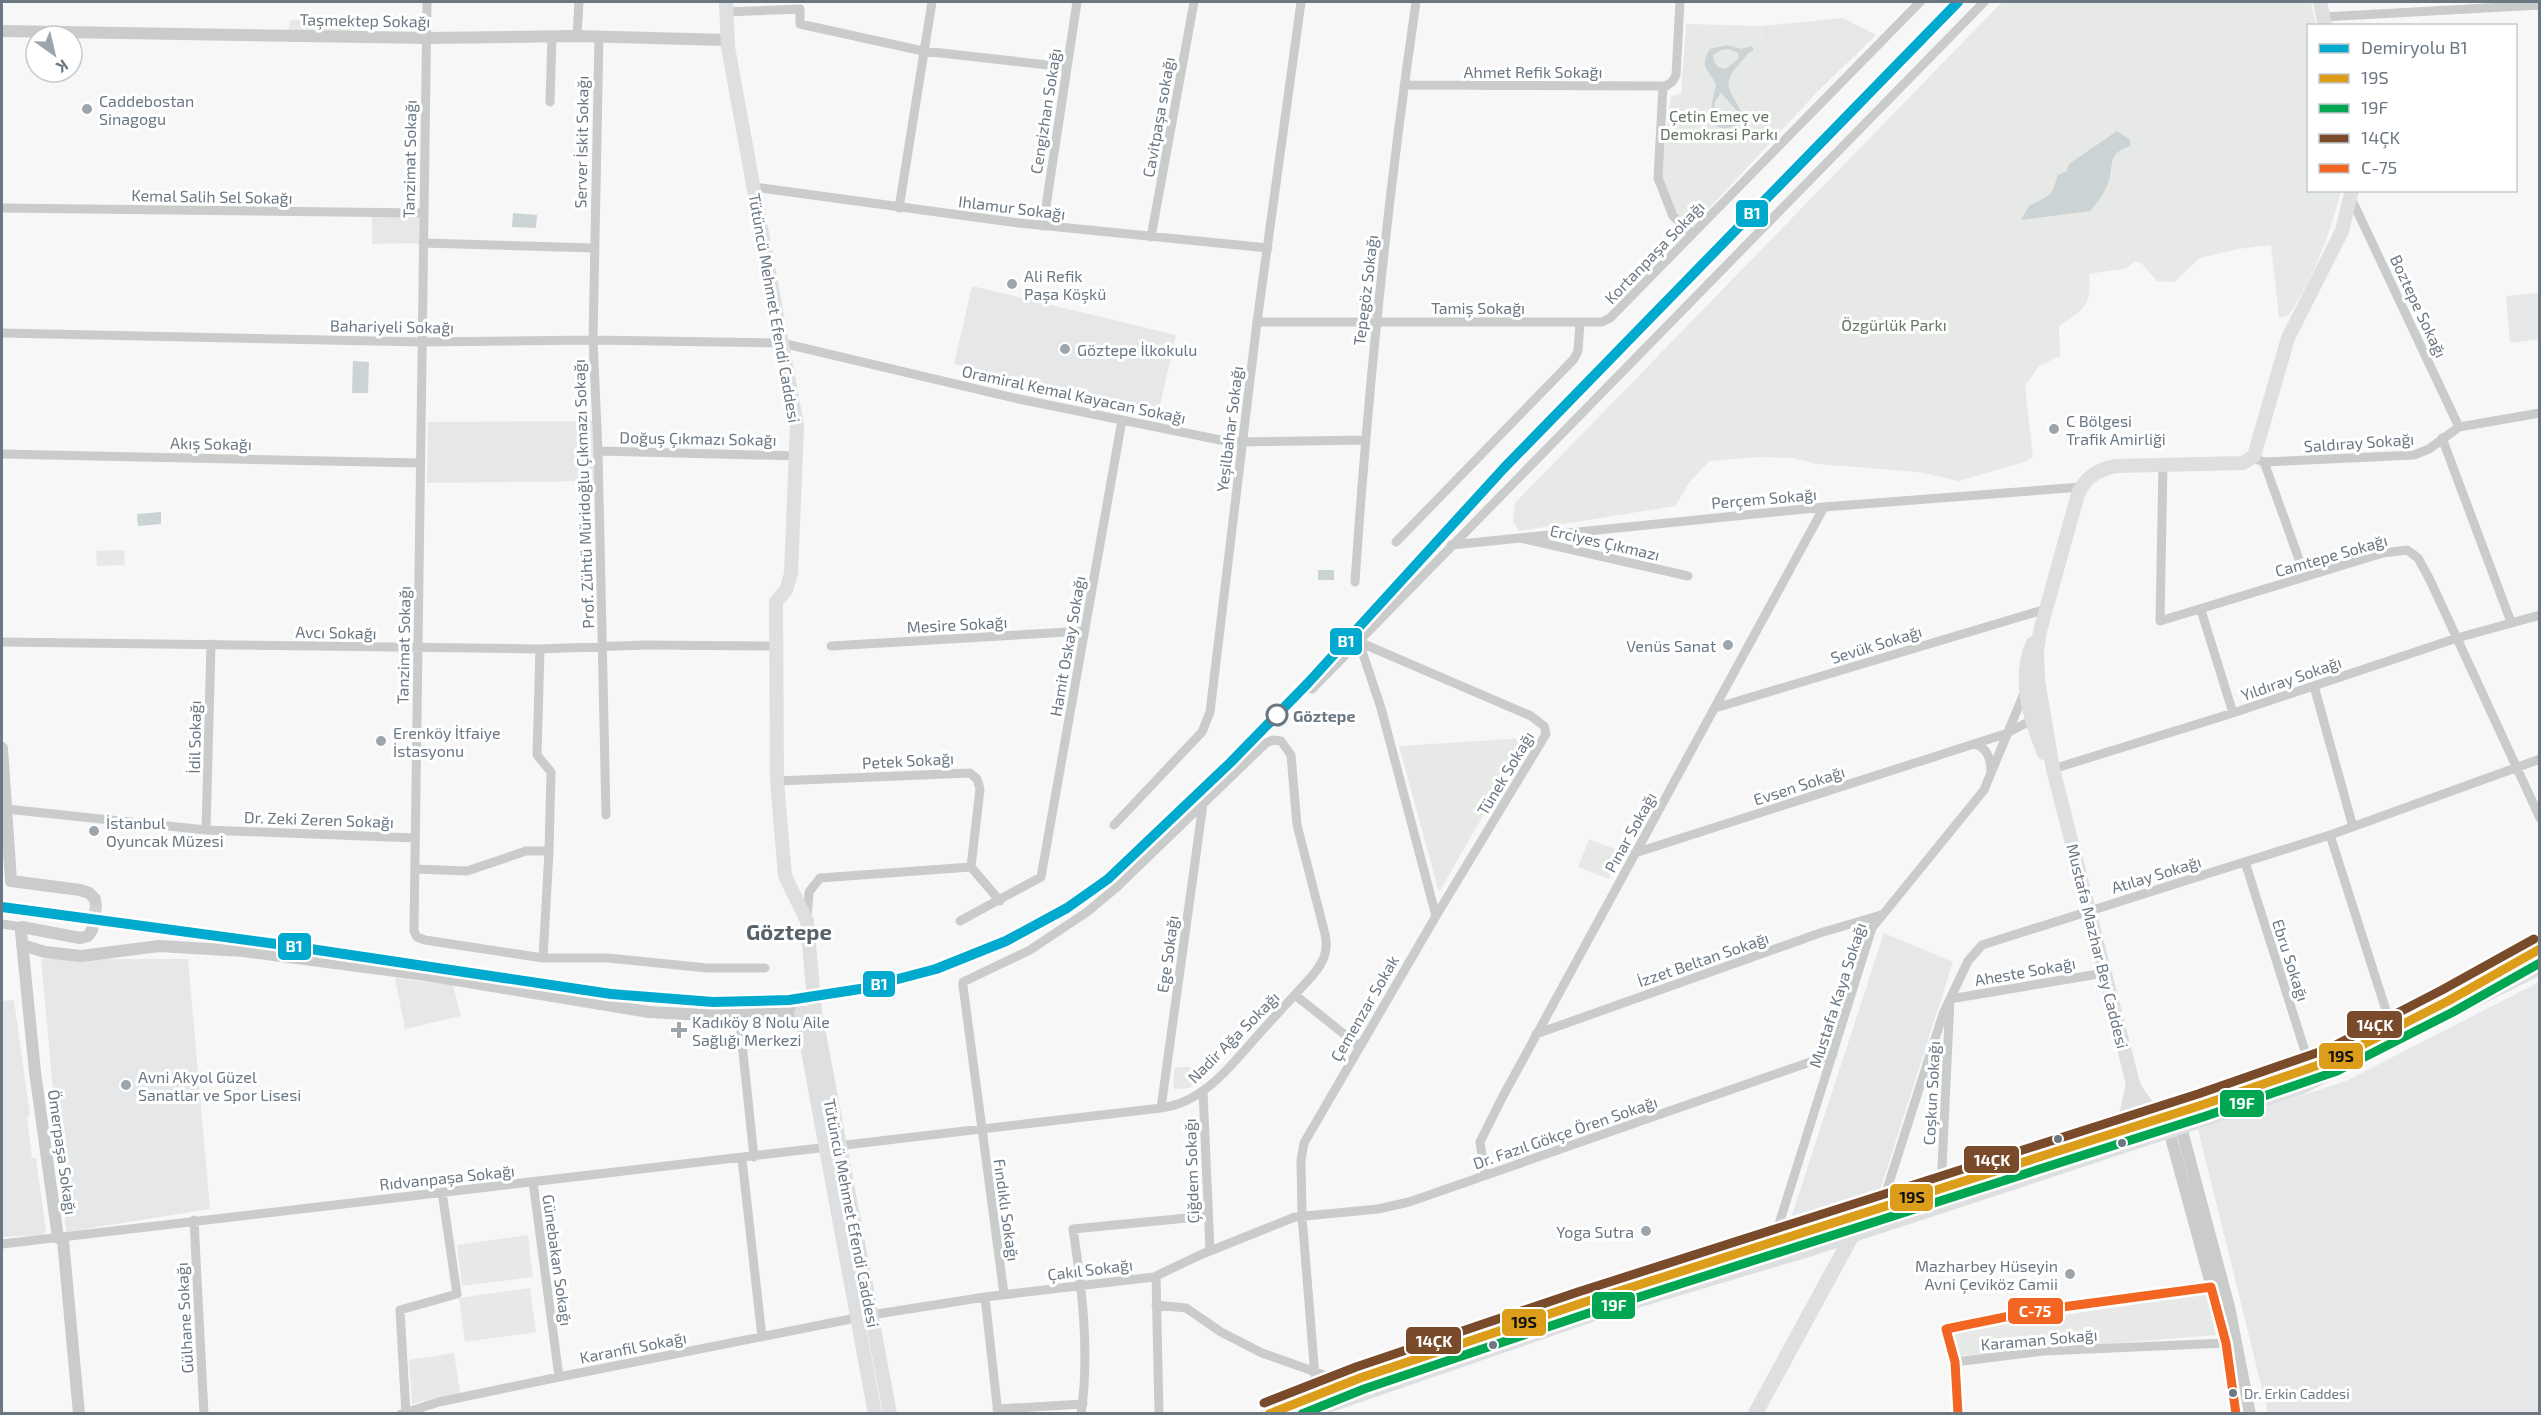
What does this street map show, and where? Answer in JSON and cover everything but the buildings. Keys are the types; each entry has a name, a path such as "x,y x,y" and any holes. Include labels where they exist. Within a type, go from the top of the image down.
{"main road":[{"path":"2320,2 2324,21"},
{"name":"Tütüncü Mehmet Efendi Caddesi","path":"726,7 727,40 797,426 791,574 786,591 776,602 777,781 785,876 807,921 812,966 808,1012 833,1148 856,1318 875,1413"},
{"path":"2081,487 2093,475 2110,467 2243,463 2259,460 2289,335 2342,231 2352,194"},
{"name":"Mustafa Mazhar Bey Caddesi","path":"2081,487 2040,631 2037,658 2041,706 2053,769 2143,1123"},
{"name":"Mustafa Mazhar Bey Caddesi","path":"2040,631 2028,656 2026,688 2043,751 2053,769"},
{"path":"1303,1413 1615,1307 1830,1242 2175,1121 2333,1060 2448,1002 2540,949"},
{"path":"1268,1413 1360,1378 1591,1300 2143,1123 2175,1121 2317,1081 2540,967"},
{"path":"2133,1086 2151,1111 2175,1121"},
{"path":"2110,1134 2124,1120 2133,1086"},
{"name":"Tütüncü Mehmet Efendi Caddesi","path":"833,1148 872,1315 890,1413"},
{"path":"1808,1232 1830,1242"},
{"path":"1755,1413 1853,1234"},
{"path":"1826,1286 1833,1262 1830,1242"}],"street":[{"name":"Tanzimat Sokağı","path":"427,2 422,213 423,342 413,928 419,938 543,958 608,958 707,968 765,968"},
{"path":"577,36 579,2"},
{"path":"899,208 932,2"},
{"name":"Cengizhan Sokağı","path":"1043,226 1077,2"},
{"name":"Cavitpaşa sokağı","path":"1151,237 1194,2"},
{"name":"Yeşilbahar Sokağı","path":"1114,825 1202,732 1209,717 1257,322 1301,2"},
{"name":"Tepegöz Sokağı","path":"1355,582 1376,322 1416,2"},
{"path":"1680,2 1676,75 1672,82 1663,86 1658,178 1673,216 1692,234"},
{"name":"Kortanpaşa Sokağı","path":"1580,322 1601,322 1609,319 1920,2"},
{"path":"1312,689 1984,2"},
{"path":"2324,21 2540,5"},
{"path":"726,7 800,9 800,24 923,51 1066,67"},
{"name":"Taşmektep Sokağı","path":"2,31 427,38 599,36 727,40"},
{"path":"550,102 552,36"},
{"name":"Server İskit Sokağı","path":"593,340 599,36"},
{"name":"Ahmet Refik Sokağı","path":"1404,85 1663,86"},
{"name":"Ihlamur Sokağı","path":"754,188 1043,226 1268,248"},
{"name":"Boztepe Sokağı","path":"2352,194 2459,427"},
{"name":"Kemal Salih Sel Sokağı","path":"2,208 422,213"},
{"path":"423,243 594,248"},
{"name":"Tamiş Sokağı","path":"1257,322 1580,322"},
{"path":"1396,542 1574,359 1578,351 1580,322"},
{"name":"Bahariyeli Sokağı","path":"2,333 423,342 593,340 782,343"},
{"name":"Prof. Zühtü Müridoğlu Çıkmazı Sokağı","path":"593,340 598,451 606,815"},
{"name":"Oramiral Kemal Kayacan Sokağı","path":"782,343 929,378 1226,441 1243,443 1365,440"},
{"path":"2459,427 2540,412"},
{"name":"Hamit Oskay Sokağı","path":"1000,901 1041,877 1122,420"},
{"name":"Saldıray Sokağı","path":"2259,460 2414,455 2426,451 2459,427"},
{"path":"2442,438 2511,622"},
{"name":"Doğuş Çıkmazı Sokağı","path":"598,451 796,456"},
{"name":"Akış Sokağı","path":"2,454 420,463"},
{"path":"2259,460 2305,576"},
{"name":"Camtepe Sokağı","path":"2163,464 2160,621 2383,553 2407,550 2418,558 2540,819"},
{"name":"Perçem Sokağı","path":"1451,545 1824,507 2081,487"},
{"name":"Pınar Sokağı","path":"1485,1175 1480,1150 1481,1138 1824,507"},
{"name":"Erciyes Çıkmazı","path":"1516,537 1688,576"},
{"name":"Sevük Sokağı","path":"1715,708 2046,609"},
{"path":"2201,610 2233,713"},
{"name":"Yıldıray Sokağı","path":"2053,769 2233,713 2457,638 2540,615"},
{"name":"Mesire Sokağı","path":"831,646 1085,631"},
{"name":"Avcı Sokağı","path":"2,642 540,649 778,646"},
{"path":"1359,642 1382,708 1436,916"},
{"name":"Tünek Sokağı","path":"1359,642 1531,716 1546,729 1544,741 1436,916"},
{"name":"İdil Sokağı","path":"206,830 211,645"},
{"path":"540,649 537,755 550,772 549,851 543,958"},
{"path":"2314,686 2353,827"},
{"name":"Mustafa Kaya Sokağı","path":"1773,1243 1871,932 1881,915 1967,813 1990,778 2026,688"},
{"path":"2033,720 2041,713 2041,706"},
{"name":"Evsen Sokağı","path":"1635,853 2006,734 2033,720"},
{"name":"Nadir Ağa Sokağı","path":"833,1148 1161,1108 1181,1103 1203,1091 1233,1062 1320,966 1326,952 1327,941 1297,825 1291,754 1281,741 1270,741 1203,804"},
{"path":"1973,744 1986,752 1991,766 1990,778"},
{"path":"2,748 6,809 6,880 80,890 89,893 95,899"},
{"name":"Atılay Sokağı","path":"1881,1208 1950,999 1968,961 1982,945 2330,835 2540,759"},
{"name":"Petek Sokağı","path":"777,781 969,773 977,779 980,786 971,867"},
{"name":"Ege Sokağı","path":"1161,1108 1203,804"},
{"name":"Fındıklı Sokağı","path":"1004,1294 963,982 1030,950 1087,912 1117,887 1203,804"},
{"name":"Dr. Zeki Zeren Sokağı","path":"6,809 206,830 415,838"},
{"path":"2330,835 2392,1029"},
{"path":"415,869 467,870 526,851 549,851"},
{"name":"Ebru Sokağı","path":"2245,862 2310,1067"},
{"path":"807,921 809,892 820,878 971,867 1000,901 960,921"},
{"name":"İzzet Beltan Sokağı","path":"1536,1034 1820,933 1881,915"},
{"name":"Çemenzar Sokak","path":"1314,1396 1315,1371 1302,1216 1301,1160 1303,1148 1359,1046 1436,916"},
{"path":"2,924 79,939 87,937 92,930"},
{"name":"Ömerpaşa Sokağı","path":"22,927 36,1079 58,1238 63,1240 80,1413"},
{"path":"22,945 49,952 81,956 166,946 243,951 426,975 635,1010 674,1014 739,1015 808,1012"},
{"name":"Aheste Sokağı","path":"1950,999 2104,973"},
{"path":"1294,995 1359,1046"},
{"name":"Coşkun Sokağı","path":"1941,1189 1950,999"},
{"path":"739,1015 754,1157"},
{"name":"Dr. Fazıl Gökçe Ören Sokağı","path":"1302,1216 1393,1206 1833,1054"},
{"name":"Çiğdem Sokağı","path":"1203,1091 1210,1251"},
{"path":"2175,1121 2217,1286 2245,1380 2250,1413"},
{"name":"Rıdvanpaşa Sokağı","path":"2,1244 194,1220 833,1148"},
{"path":"742,1159 762,1337"},
{"name":"Günebakan Sokağı","path":"533,1182 559,1377"},
{"path":"404,1413 400,1310 457,1293 442,1192"},
{"path":"985,1297 998,1411 1082,1409 1084,1371 1081,1286 1073,1230 1208,1215"},
{"name":"Çakıl Sokağı","path":"872,1315 1004,1294 1156,1276 1210,1251 1302,1216"},
{"name":"Gülhane Sokağı","path":"194,1220 204,1413"},
{"path":"1156,1276 1159,1413"},
{"path":"2217,1286 2236,1413"},
{"name":"Karaman Sokağı","path":"2217,1286 2040,1310 1946,1329 1955,1362 2044,1351 2226,1343"},
{"path":"1156,1305 1191,1310 1221,1332 1262,1353 1341,1380 1360,1378"},
{"name":"Karanfil Sokağı","path":"404,1413 439,1402 872,1315"},
{"path":"1955,1362 1958,1413"}],"shaded area":[{"path":"1843,18 1876,35 1817,92 1811,83 1796,86 1748,86 1764,61 1762,26"},
{"path":"1726,45 1741,49 1752,46 1754,50 1746,56 1729,79 1730,90 1742,116 1735,126 1718,127 1713,122 1712,108 1716,85 1705,65 1710,49","holes":["1729,49 1738,53 1739,58 1726,69 1718,67 1713,55 1721,50","1721,93 1737,111 1739,119 1735,123 1719,120 1714,114 1715,101"]},
{"path":"2117,131 2130,140 2130,146 2119,151 2114,157 2107,185 2090,211 2021,220 2029,206 2048,196 2053,190 2058,175 2067,171 2069,164"},
{"path":"513,213 537,215 536,228 512,227"},
{"path":"372,214 419,215 419,243 372,244"},
{"name":"Göztepe İlkokulu","path":"972,286 1176,335 1158,414 954,364"},
{"path":"2539,293 2539,339 2510,343 2506,296"},
{"path":"353,361 369,362 368,393 352,393"},
{"path":"595,421 597,481 427,483 428,422"},
{"path":"161,512 161,524 138,526 137,514"},
{"path":"1318,570 1334,570 1334,580 1318,580"},
{"path":"1884,933 1953,962 1876,1203 1800,1228 1796,1227 1792,1215"},
{"name":"Avni Akyol Güzel Sanatlar ve Spor Lisesi","path":"41,959 188,959 210,1209 66,1232"},
{"path":"395,978 453,985 461,1016 405,1029"},
{"path":"2539,982 2539,1413 2268,1413 2198,1129 2346,1081"},
{"path":"14,1000 30,1115 27,1117 32,1158 36,1158 46,1232 42,1235 2,1237 2,1001"}],"green space":[{"name":"Özgürlük Parkı","path":"2002,2 2311,2 2316,24 2307,24 2307,192 2341,192 2320,255 2289,315 2279,318 2271,245 2238,249 2200,258 2174,282 2157,281 2142,264 2135,261 2127,268 2089,274 2089,293 2084,306 2059,326 2060,356 2039,366 2025,386 2033,457 2024,462 1959,481 1919,472 1817,464 1793,458 1759,457 1709,461 1689,483 1675,506 1519,531 1513,522 1515,503"},
{"path":"290,20 350,20 350,32 288,33"},
{"name":"Çetin Emeç ve Demokrasi Parkı","path":"1686,24 1762,26 1764,61 1749,85 1796,86 1799,83 1811,83 1817,92 1693,226 1679,221 1661,175 1671,96 1681,94"},
{"path":"124,550 125,565 97,566 96,551"},
{"path":"1528,738 1439,892 1399,746"},
{"path":"1589,839 1620,851 1609,879 1578,867"},
{"path":"1175,1067 1214,1067 1189,1088 1175,1089 1173,1086"},
{"path":"528,1235 533,1277 462,1286 457,1245"},
{"path":"530,1288 536,1332 465,1342 459,1298"},
{"path":"2207,1293 2216,1335 1960,1356 1951,1333"},
{"path":"454,1353 460,1393 412,1404 409,1360"}],"tunnel":[{"path":"92,930 95,899"}],"rail line":[{"name":"B1","path":"2,907 284,945 611,994 713,1002 789,1000 860,989 936,969 1006,941 1067,908 1108,879 1230,763 1308,683 1504,468 1958,2"}],"transit line":[{"name":"14ÇK","path":"1264,1403 1356,1367 1578,1292 2198,1094 2328,1049 2534,939"},
{"name":"19S","path":"1269,1414 1360,1378 1582,1303 2202,1105 2333,1060 2448,1001 2540,949"},
{"name":"19F","path":"1302,1414 1364,1389 1586,1314 2206,1116 2337,1071 2453,1012 2540,963"},
{"name":"C-75","path":"2211,1287 2226,1343 2236,1414"},
{"name":"C-75","path":"1958,1414 1955,1362 1946,1329 2040,1310 2211,1287"}],"place":[{"name":"Caddebostan Sinagogu","path":"87,109"},
{"name":"Ali Refik Paşa Köşkü","path":"1012,284"},
{"name":"Göztepe İlkokulu","path":"1065,349"},
{"name":"C Bölgesi Trafik Amirliği","path":"2054,429"},
{"name":"Venüs Sanat","path":"1728,645"},
{"name":"Göztepe","path":"1277,715"},
{"name":"Erenköy İtfaiye İstasyonu","path":"381,741"},
{"name":"İstanbul Oyuncak Müzesi","path":"94,831"},
{"name":"Kadıköy 8 Nolu Aile Sağlığı Merkezi","path":"679,1030"},
{"name":"Avni Akyol Güzel Sanatlar ve Spor Lisesi","path":"126,1085"},
{"name":"Yoga Sutra","path":"1646,1231"},
{"name":"Mazharbey Hüseyin Avni Çeviköz Camii","path":"2070,1274"},
{"name":"Dr. Erkin Caddesi","path":"2233,1393"}],"district":[{"name":"Göztepe","path":"789,931"}]}
